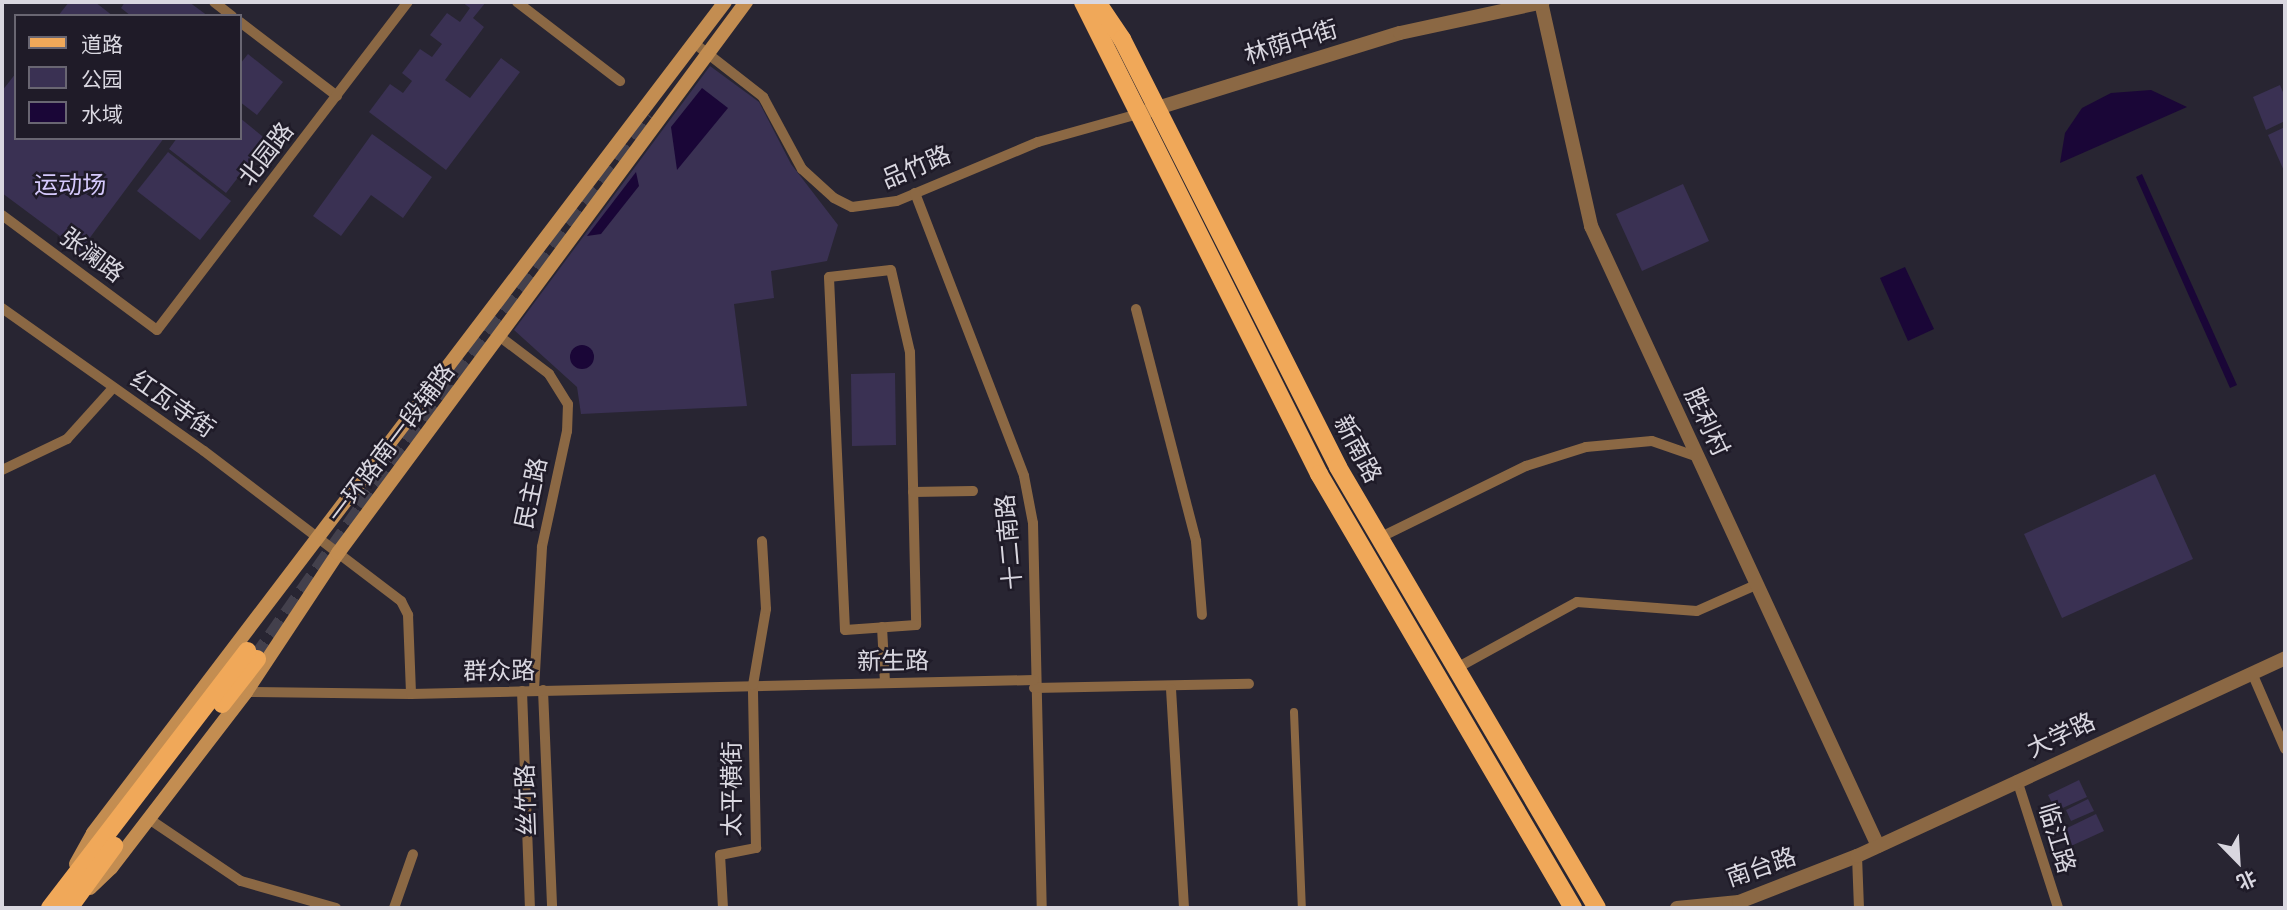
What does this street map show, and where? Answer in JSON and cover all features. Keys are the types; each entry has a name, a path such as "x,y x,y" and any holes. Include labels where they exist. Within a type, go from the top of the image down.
{"main road":[{"name":"一环路南一段辅路","path":"61,906 93,833 726,2"},
{"name":"一环路南一段辅路","path":"61,906 111,868 246,692 338,552 746,2"},
{"path":"1071,2 1104,47"},
{"name":"新南路","path":"1083,2 1320,474 1573,908"},
{"name":"新南路","path":"1097,2 1122,39 1379,538 1597,908"},
{"path":"1107,2 1122,39"},
{"path":"61,906 252,655"}],"street":[{"path":"214,2 229,14"},
{"name":"北园路","path":"157,330 408,2"},
{"path":"517,2 620,81"},
{"name":"林荫中街","path":"1138,114 1400,33 1542,2"},
{"name":"胜利村","path":"1542,2 1591,226 1878,846"},
{"path":"242,24 337,96"},
{"name":"品竹路","path":"694,43 763,97 802,169 834,198 864,208 915,193 1038,142 1138,114"},
{"name":"十二南路","path":"915,193 1024,476 1033,523 1034,684 1042,908"},
{"name":"张澜路","path":"2,215 157,330"},
{"path":"891,270 910,352 913,492 916,625 845,630 830,277 891,270"},
{"name":"红瓦寺街","path":"2,308 318,537 401,601 408,615 411,694"},
{"path":"1136,309 1196,541 1202,615"},
{"name":"民主路","path":"499,336 549,374 568,404 567,430 542,547 538,690"},
{"path":"2,470 67,439 113,388"},
{"path":"1379,538 1526,466 1586,446 1637,440 1698,457"},
{"path":"913,492 973,491"},
{"path":"753,685 766,609 762,541"},
{"path":"1455,669 1577,602 1697,611 1758,584"},
{"path":"883,627 885,682"},
{"name":"大学路","path":"1857,856 2285,658"},
{"path":"2252,673 2285,749"},
{"name":"新生路","path":"753,685 885,682 1171,689 1249,684"},
{"name":"群众路","path":"246,692 411,694 753,685"},
{"name":"太平横街","path":"723,908 720,855 756,848 753,685"},
{"path":"1171,689 1184,908"},
{"name":"丝竹路","path":"538,690 552,908"},
{"name":"丝竹路","path":"522,691 530,908"},
{"path":"1294,712 1302,908"},
{"name":"临江路","path":"2017,780 2058,908"},
{"path":"149,818 241,881 336,908"},
{"path":"394,908 414,854"},
{"path":"1857,856 1859,908"},
{"name":"南台路","path":"1677,908 1739,905 1857,856"}],"green space":[{"path":"69,2 95,2 110,14 60,14"},
{"path":"125,2 189,2 205,14 128,14 121,8"},
{"path":"462,2 486,2 473,18 484,27 445,80 470,98 501,58 520,72 446,170 369,112 390,84 403,93 412,81 402,73 420,49 432,57 442,44 430,35 447,13 460,22 470,8"},
{"path":"248,54 283,82 257,115 242,104 242,62"},
{"path":"710,66 759,102 791,164 838,225 827,261 771,271 774,298 734,304 747,406 581,414 577,387 514,330"},
{"name":"运动场","path":"14,76 14,140 163,140 80,251 2,193 2,91"},
{"path":"2280,85 2285,97 2285,121 2266,130 2253,97"},
{"name":"运动场","path":"242,120 267,140 226,193 169,149 176,140 242,140"},
{"path":"2285,127 2285,173 2268,135"},
{"path":"372,134 432,177 403,218 371,195 341,236 313,216"},
{"name":"运动场","path":"168,152 231,201 200,240 137,191"},
{"path":"1683,184 1709,241 1642,271 1616,214"},
{"path":"895,373 896,445 852,446 851,374"},
{"path":"2155,474 2193,559 2062,618 2024,534"},
{"path":"2079,780 2087,797 2056,811 2048,795"},
{"path":"2088,799 2094,811 2071,821 2066,810"},
{"path":"2096,814 2104,831 2071,846 2063,830"}],"water":[{"path":"702,88 728,108 677,170 671,127"},
{"path":"2151,90 2187,107 2060,163 2065,133 2082,108 2111,93"},
{"path":"636,172 639,186 601,234 587,236"},
{"path":"2142,174 2237,385 2230,388 2136,177"},
{"path":"1905,267 1934,329 1908,341 1880,278"},
{"path":"582,345 593,352 594,357 587,368 582,369 571,362 570,357 577,346"}],"tunnel":[{"path":"357,505 648,115"},
{"path":"257,659 370,498"}]}
